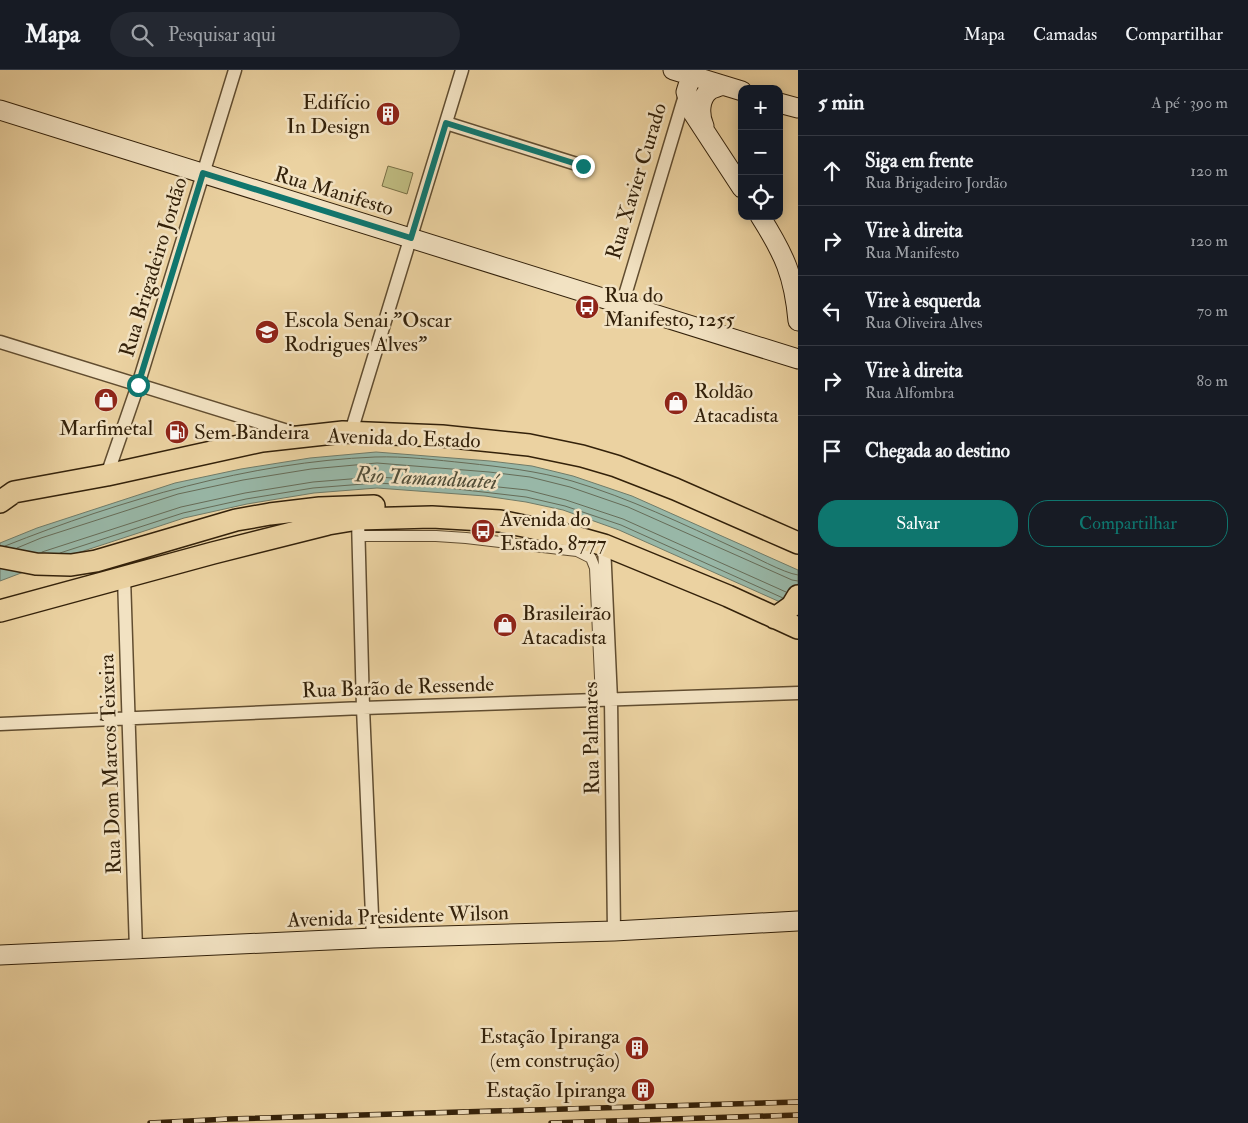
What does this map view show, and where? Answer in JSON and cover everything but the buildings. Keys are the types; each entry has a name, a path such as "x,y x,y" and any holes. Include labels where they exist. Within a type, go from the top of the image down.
{"highway":[{"name":"Avenida do Estado","path":"5,494 262,442 351,432 461,438 529,445 582,456 644,476 798,543"},
{"path":"0,557 36,564 71,565 96,561 236,520 270,514 364,505 406,509 432,517"},
{"path":"0,611 299,532 358,528 432,517 500,521 572,536 604,545 728,596 798,628"},
{"path":"775,618 786,611 798,596"}],"main road":[{"path":"673,70 690,79 738,90"},
{"path":"690,79 691,110 738,182"},
{"path":"705,130 700,110 705,96 710,90 722,85"},
{"path":"783,104 798,108"},
{"name":"Rua Manifesto","path":"0,110 798,359"},
{"path":"763,220 779,246 789,269 795,293 798,321"},
{"name":"Avenida Presidente Wilson","path":"0,955 373,938 614,931 798,921"}],"street":[{"name":"Rua Brigadeiro Jordão","path":"107,474 138,385 235,70"},
{"path":"351,432 462,70"},
{"name":"Rua Xavier Curado","path":"622,305 690,79"},
{"path":"446,123 583,166"},
{"path":"0,342 306,437"},
{"path":"373,938 363,708 358,528 479,539 577,551 591,558 595,568 606,700"},
{"name":"Rua Palmares","path":"604,545 606,700 614,931"},
{"name":"Rua Dom Marcos Teixeira","path":"124,577 136,950"},
{"name":"Rua Barão de Ressende","path":"0,724 363,708 798,694"}],"shaded area":[{"path":"388,166 413,173 407,194 382,186"}],"water":[{"name":"Rio Tamanduateí","path":"376,452 532,466 573,476 632,496 798,570 798,610 619,530 563,510 485,496 377,488 314,493 247,504 184,518 50,562 0,581 0,543 37,528 175,483 241,469 310,458"}],"railway":[{"path":"150,1123 798,1102"},
{"path":"551,1123 798,1115"}],"place":[{"name":"Edifício In Design","path":"388,114"},
{"name":"Rua do Manifesto, 1255","path":"587,307"},
{"name":"Escola Senai \"Oscar Rodrigues Alves\"","path":"267,332"},
{"name":"Marfimetal","path":"106,400"},
{"name":"Roldão Atacadista","path":"676,403"},
{"name":"Sem Bandeira","path":"177,432"},
{"name":"Avenida do Estado, 8777","path":"483,531"},
{"name":"Brasileirão Atacadista","path":"505,625"},
{"name":"Estação Ipiranga (em construção)","path":"637,1048"},
{"name":"Estação Ipiranga","path":"643,1090"}],"route":[{"path":"138,385 203,173 411,238 446,123 583,166"}]}
